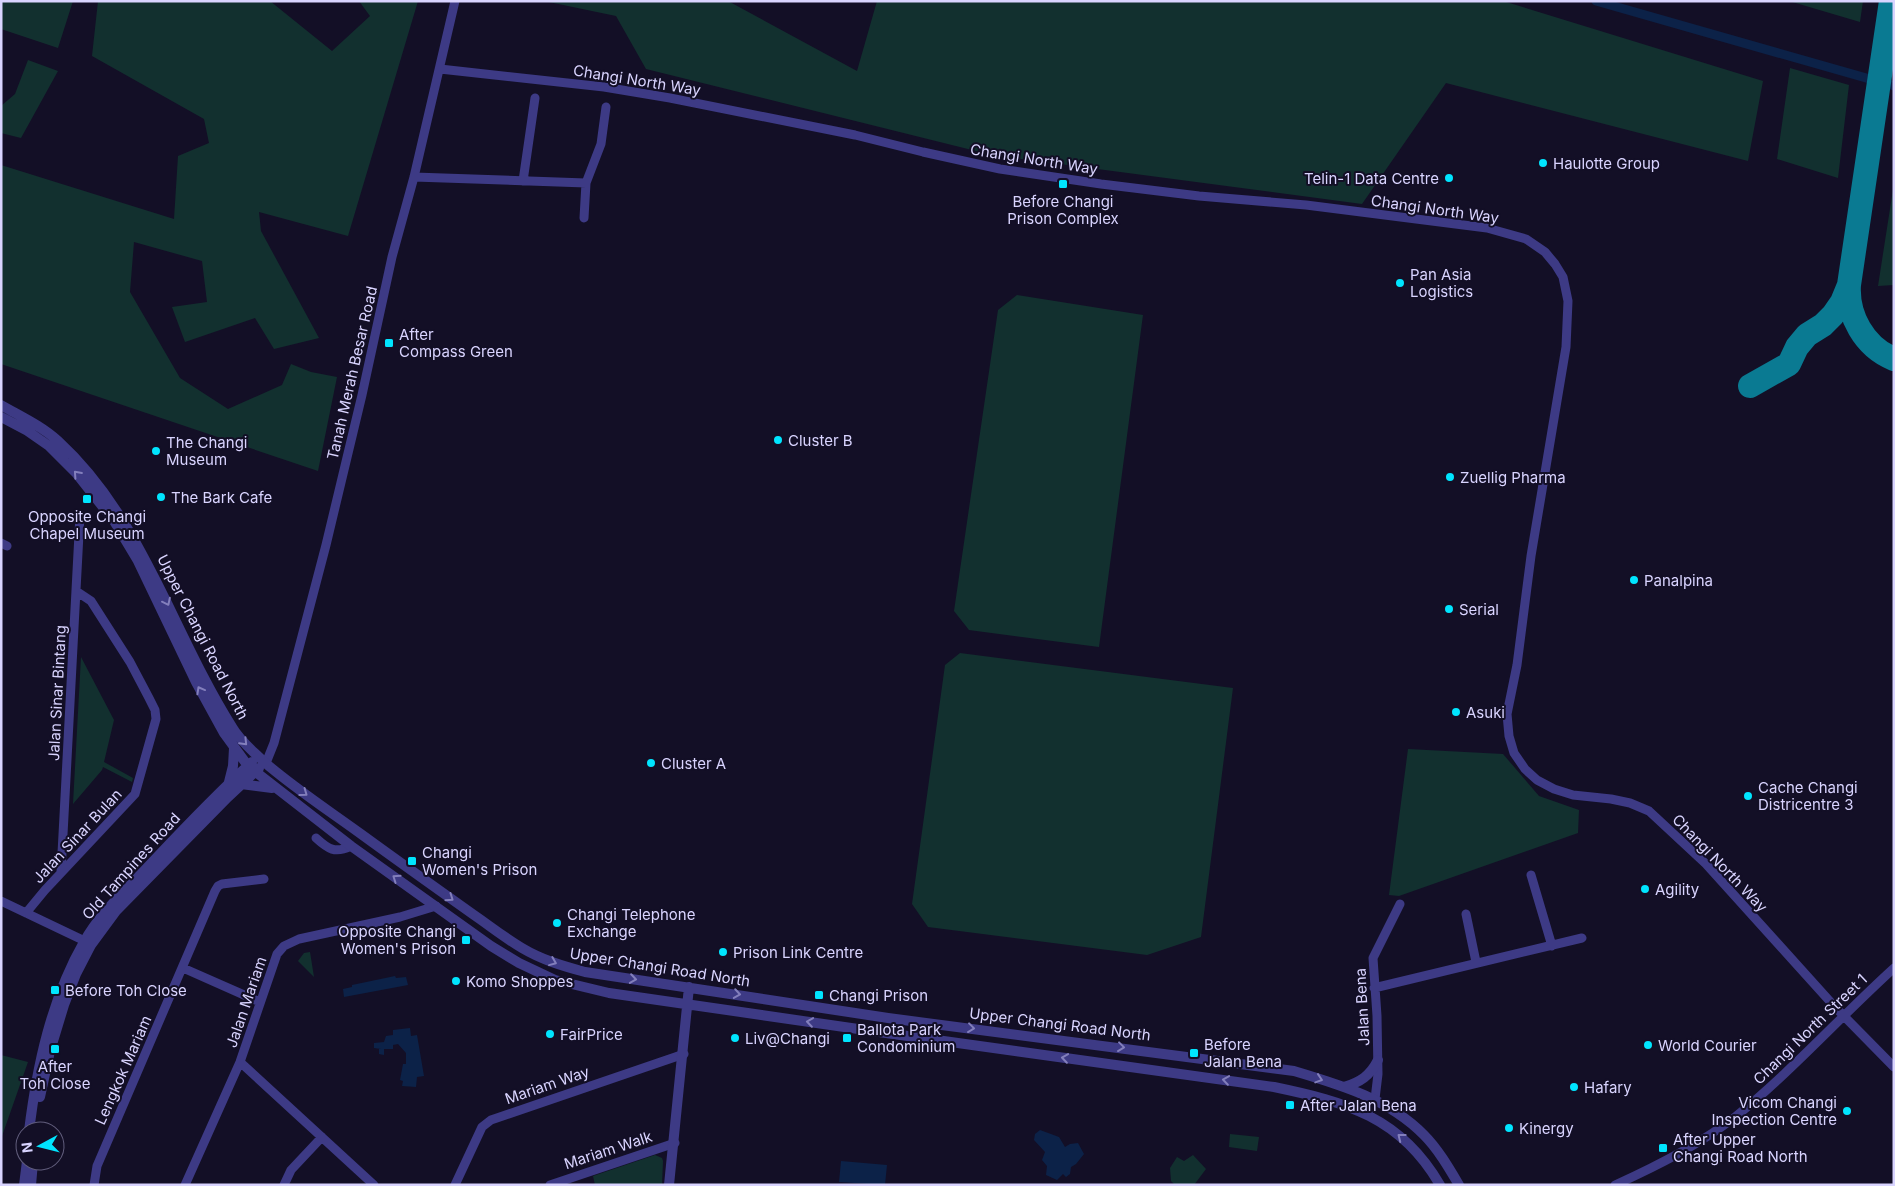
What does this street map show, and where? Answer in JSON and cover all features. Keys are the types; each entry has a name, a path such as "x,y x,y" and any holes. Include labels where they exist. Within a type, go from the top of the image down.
{"street":[{"name":"Tanah Merah Besar Road","path":"262,760 271,749 326,545 392,258 414,177 455,1"},
{"name":"Changi North Way","path":"440,69 604,87 670,98 856,135 1000,169 1199,196 1306,205 1482,227 1526,240 1545,252 1563,277 1568,301 1566,347 1531,556 1517,665 1507,714 1509,736 1514,754 1525,769 1537,780 1554,789 1573,795 1630,803 1649,811 1706,864 1844,1016 1894,1067"},
{"path":"523,181 535,98"},
{"path":"584,218 586,183 601,144 606,107"},
{"path":"414,177 586,183"},
{"name":"Upper Changi Road North","path":"1,405 57,440 83,466 106,494 121,515 144,555 204,676 232,727 242,741 306,796 527,950 556,964 585,972 877,1016 1294,1071 1344,1087 1375,1099 1393,1109 1424,1134 1445,1161 1459,1185"},
{"name":"Upper Changi Road North","path":"1,417 26,430 49,446 76,473 114,521 138,561 196,682 234,748 252,769 351,846 491,946 519,963 555,980 609,993 1274,1086 1314,1095 1367,1114 1407,1141 1429,1166 1440,1185"},
{"name":"Jalan Sinar Bintang","path":"61,872 80,515"},
{"name":"Jalan Sinar Bulan","path":"26,913 61,872 135,794 156,719 155,710 150,698 125,654 91,601 76,591"},
{"path":"228,786 233,766 234,748"},
{"name":"Old Tampines Road","path":"30,1121 34,1087 56,1002 69,971 110,907 175,838 228,786 262,760"},
{"name":"Old Tampines Road","path":"37,1121 41,1090 64,1006 88,943 116,911 242,784 252,769"},
{"path":"242,784 276,788"},
{"path":"316,838 329,849 336,851 351,846"},
{"path":"1531,875 1552,946"},
{"name":"Lengkok Mariam","path":"94,1185 97,1166 218,886 264,878"},
{"path":"1,901 88,943"},
{"name":"Jalan Bena","path":"1367,1114 1375,1099 1377,1087 1378,1016 1374,988 1373,958 1400,904"},
{"name":"Jalan Mariam","path":"185,1185 240,1062 277,954 284,946 299,939 400,917 436,906"},
{"path":"1466,914 1476,962"},
{"path":"1374,988 1582,938"},
{"path":"183,968 260,1002"},
{"name":"Changi North Street 1","path":"1615,1185 1658,1166 1733,1118 1770,1088 1894,968"},
{"path":"670,1185 689,987"},
{"path":"1021,1034 1028,1053"},
{"name":"Mariam Way","path":"455,1185 482,1127 490,1120 684,1054"},
{"path":"1344,1087 1362,1080 1374,1069 1378,1060"},
{"path":"240,1062 374,1185"},
{"path":"284,1185 291,1170 322,1137"},
{"name":"Mariam Walk","path":"550,1185 675,1143"},
{"path":"24,1185 26,1171"},
{"path":"32,1185 33,1171"}],"green space":[{"path":"1,1 73,1 58,48 1,29"},
{"path":"98,1 270,1 332,51 370,16 359,1 418,1 348,236 259,212 261,231 319,338 274,349 255,318 185,342 172,307 207,302 202,261 134,242 130,292 180,378 228,409 282,385 291,364 311,372 337,377 318,471 1,364 1,165 174,219 178,156 209,143 204,119 92,56"},
{"path":"544,1 728,1 857,71 877,1 1503,1 1763,81 1748,161 1446,83 1362,204 992,155 646,69 616,16"},
{"path":"1789,1 1863,1 1860,22"},
{"path":"28,60 58,71 21,138 1,133 1,106 15,94"},
{"path":"1790,68 1849,85 1838,178 1777,159"},
{"path":"1894,183 1894,285 1878,286"},
{"path":"1017,295 1143,315 1099,647 969,630 954,611 998,310"},
{"path":"960,653 1233,688 1201,937 1147,955 928,927 912,904 945,665"},
{"path":"81,657 114,720 104,762 133,778 132,782 103,767 73,804"},
{"path":"1408,749 1503,754 1539,796 1579,810 1578,833 1399,896 1389,895"},
{"path":"310,952 314,977 298,961 304,953"},
{"path":"1,1055 28,1062 1,1139"},
{"path":"1230,1134 1259,1137 1257,1151 1229,1147"},
{"path":"655,1155 662,1158 663,1161 662,1185 595,1185 593,1176"},
{"path":"1193,1155 1206,1169 1194,1185 1175,1185 1171,1181 1170,1168 1177,1157 1184,1161"}],"water":[{"path":"395,976 396,978 406,977 408,985 344,997 343,989 352,987 352,985"},
{"path":"410,1028 411,1036 417,1035 424,1076 417,1077 416,1087 402,1086 403,1081 400,1080 403,1064 406,1064 406,1053 398,1044 393,1045 393,1049 384,1049 384,1055 379,1054 379,1049 381,1049 374,1048 374,1043 384,1042 386,1036 393,1035 393,1030"},
{"path":"1040,1130 1059,1137 1065,1147 1078,1143 1084,1154 1071,1167 1070,1174 1066,1177 1063,1174 1057,1180 1046,1175 1047,1166 1042,1160 1045,1152 1034,1140 1035,1134"},
{"path":"841,1161 887,1165 885,1185 839,1182"}],"waterway":[{"path":"1596,1 1894,86"}],"taxiway":[{"path":"1750,386 1789,364 1797,347 1807,335 1823,325 1833,315 1842,302 1849,285 1891,1"},
{"path":"1849,285 1851,308 1860,329 1874,347 1894,359"}],"place":[{"name":"Haulotte Group","path":"1543,163"},
{"name":"Telin-1 Data Centre","path":"1449,178"},
{"name":"Before Changi Prison Complex","path":"1063,184"},
{"name":"Pan Asia Logistics","path":"1400,283"},
{"name":"After Compass Green","path":"389,343"},
{"name":"Cluster B","path":"778,440"},
{"name":"The Changi Museum","path":"156,451"},
{"name":"Zuellig Pharma","path":"1450,477"},
{"name":"The Bark Cafe","path":"161,497"},
{"name":"Opposite Changi Chapel Museum","path":"87,499"},
{"name":"Panalpina","path":"1634,580"},
{"name":"Serial","path":"1449,609"},
{"name":"Asuki","path":"1456,712"},
{"name":"Cluster A","path":"651,763"},
{"name":"Cache Changi Districentre 3","path":"1748,796"},
{"name":"Changi Women's Prison","path":"412,861"},
{"name":"Agility","path":"1645,889"},
{"name":"Changi Telephone Exchange","path":"557,923"},
{"name":"Opposite Changi Women's Prison","path":"466,940"},
{"name":"Prison Link Centre","path":"723,952"},
{"name":"Komo Shoppes","path":"456,981"},
{"name":"Before Toh Close","path":"55,990"},
{"name":"Changi Prison","path":"819,995"},
{"name":"FairPrice","path":"550,1034"},
{"name":"Liv@Changi","path":"735,1038"},
{"name":"Ballota Park Condominium","path":"847,1038"},
{"name":"World Courier","path":"1648,1045"},
{"name":"After Toh Close","path":"55,1049"},
{"name":"Before Jalan Bena","path":"1194,1053"},
{"name":"Hafary","path":"1574,1087"},
{"name":"After Jalan Bena","path":"1290,1105"},
{"name":"Vicom Changi Inspection Centre","path":"1847,1111"},
{"name":"Kinergy","path":"1509,1128"},
{"name":"After Upper Changi Road North","path":"1663,1148"}]}
